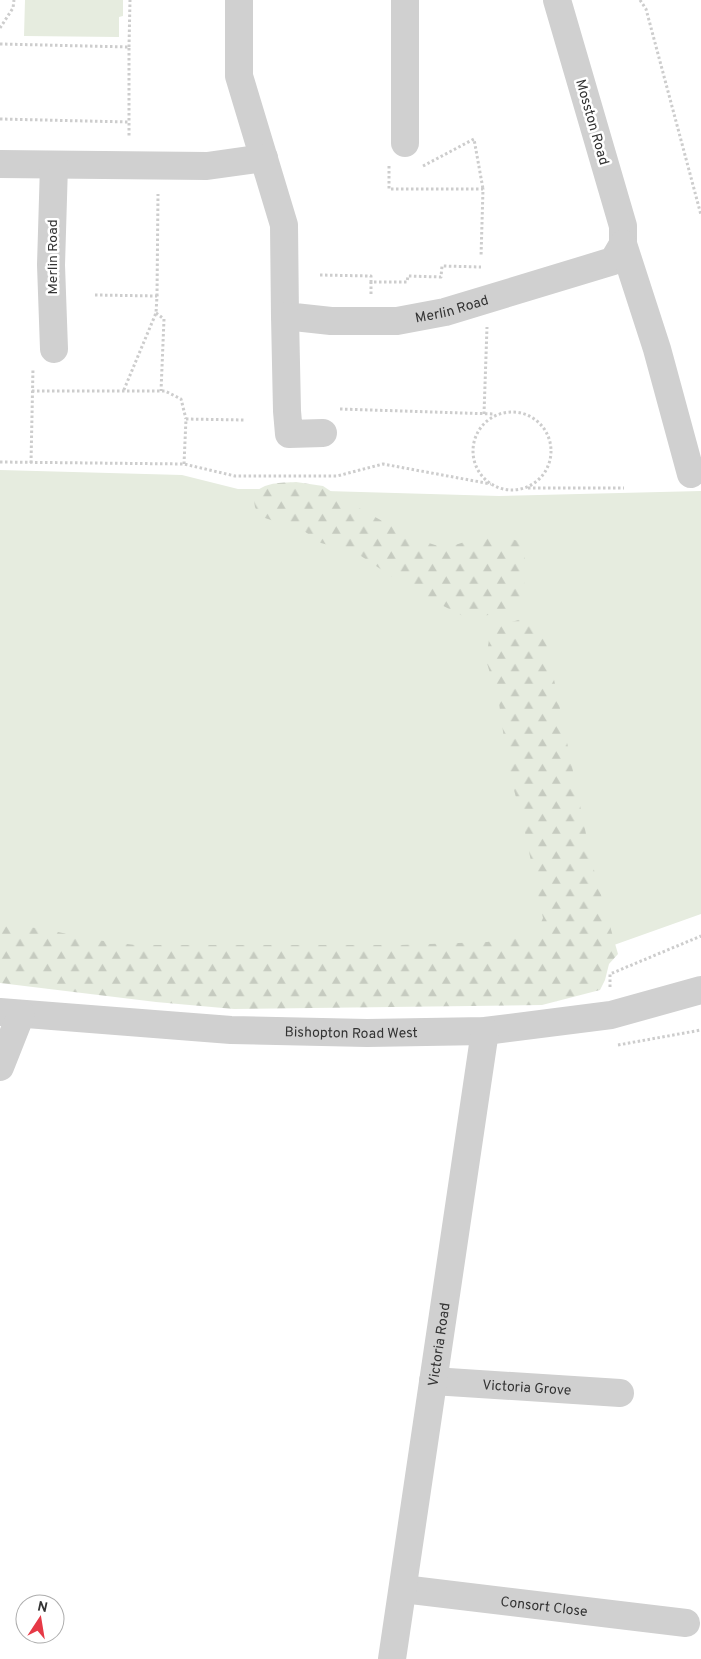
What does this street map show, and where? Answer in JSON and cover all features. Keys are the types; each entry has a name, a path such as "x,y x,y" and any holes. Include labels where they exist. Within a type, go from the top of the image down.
{"street":[{"path":"239,0 239,76 284,225 289,434 323,433"},
{"path":"397,153 405,0"},
{"name":"Mosston Road","path":"557,0 623,226 618,253 657,349 691,474"},
{"path":"0,164 207,166 264,158"},
{"name":"Merlin Road","path":"54,165 51,264 54,348"},
{"name":"Merlin Road","path":"285,316 331,321 397,321 445,312 618,253"},
{"name":"Bishopton Road West","path":"10,1013 231,1030 367,1033 485,1031 611,1015 701,990"},
{"path":"0,1067 10,1013"},
{"name":"Victoria Road","path":"392,1659 485,1031"},
{"name":"Victoria Grove","path":"433,1381 620,1393"},
{"name":"Consort Close","path":"403,1589 686,1623"}],"path":[{"path":"0,28 13,8 14,0"},
{"path":"130,0 130,164"},
{"path":"640,0 646,8 701,215"},
{"path":"0,44 129,47"},
{"path":"0,119 129,122"},
{"path":"420,168 474,139 483,189 481,257"},
{"path":"397,153 389,170 389,189 483,189"},
{"path":"389,170 397,171"},
{"path":"123,392 156,313 158,194"},
{"path":"320,275 371,276 371,282 407,282 408,276 441,277 442,266 480,267"},
{"path":"95,295 157,296"},
{"path":"156,313 164,319 161,391"},
{"path":"484,414 487,326"},
{"path":"30,463 34,362 54,348"},
{"path":"32,391 161,391 180,399 186,419 184,464"},
{"path":"323,433 325,409 484,414 512,411 522,412 540,422 546,430 552,450 547,470 541,478 525,488"},
{"path":"491,484 478,470 472,450 478,431 484,423 497,414"},
{"path":"186,419 245,420"},
{"path":"0,462 184,464 235,476 337,476 383,464 491,484 508,490 525,488 624,488"},
{"path":"611,1015 610,974 701,936"},
{"path":"609,1046 701,1030"}],"green space":[{"path":"25,0 123,0 123,16 119,17 119,37 24,36"},
{"path":"0,470 182,475 238,489 499,496 701,491 701,914 555,966 0,952"},
{"path":"296,482 323,486 411,537 438,546 455,545 474,539 503,536 518,541 525,554 525,579 520,606 489,615 465,617 412,590 355,552 321,543 304,531 259,516 253,495 257,491 267,485"},
{"path":"522,619 538,622 545,636 592,863 618,954 609,964 600,990 542,1005 234,1009 156,1002 0,983 0,926 39,928 96,940 135,945 401,945 487,942 536,934 543,918 524,828 508,767 499,703 486,660 490,633 505,624"}]}
